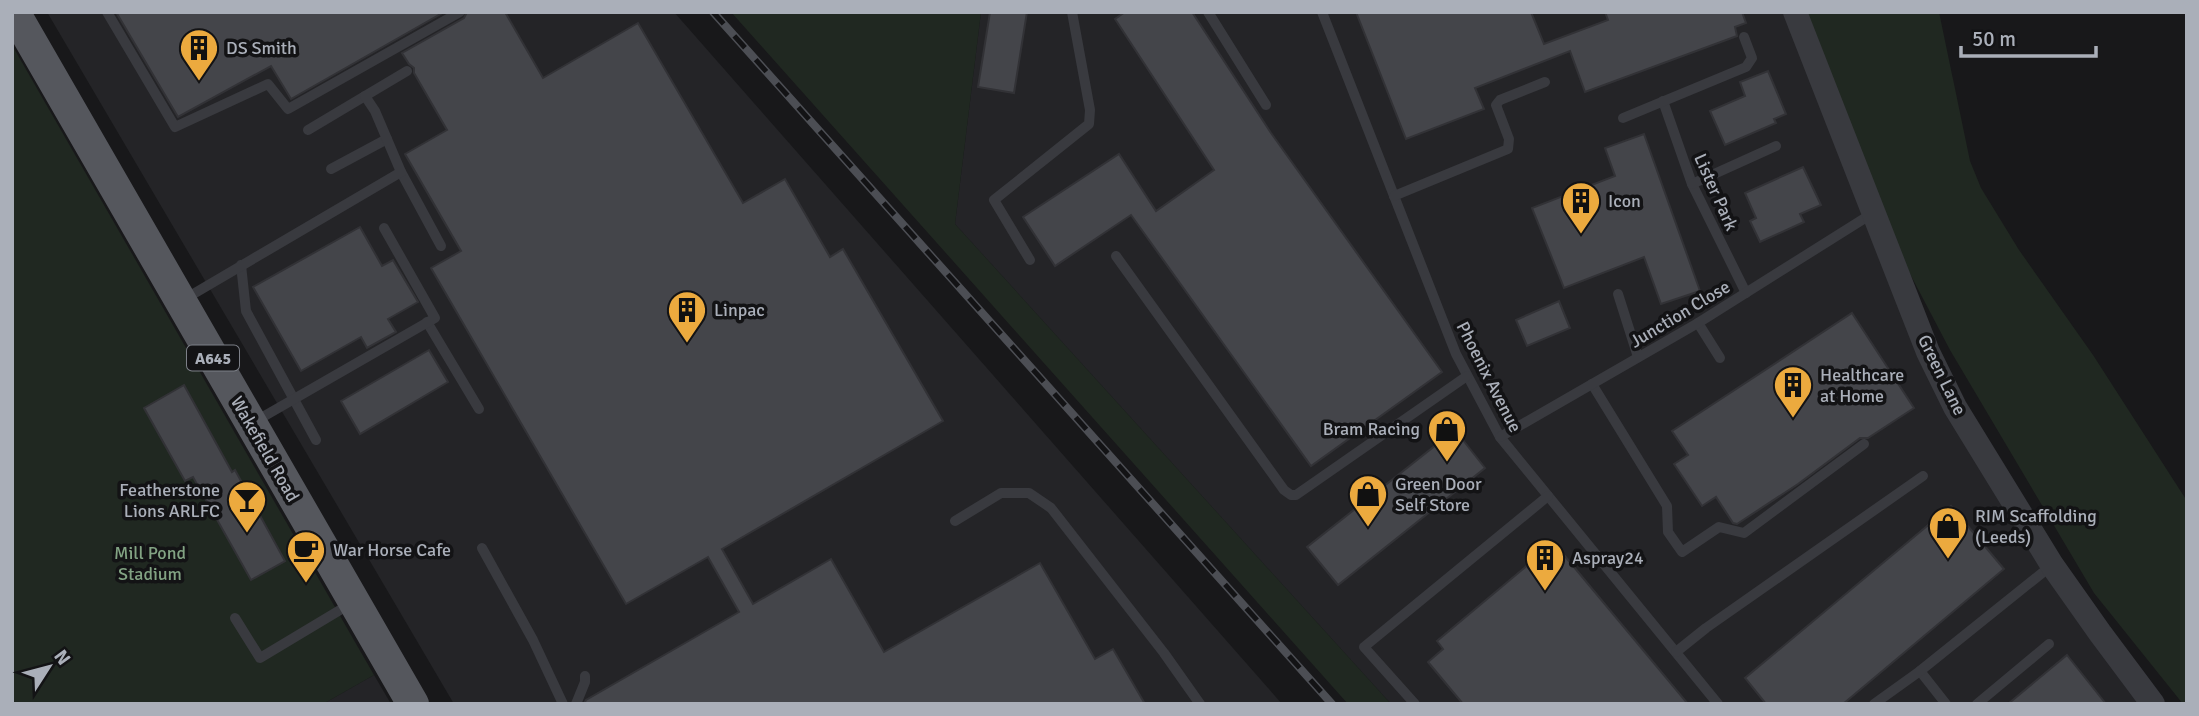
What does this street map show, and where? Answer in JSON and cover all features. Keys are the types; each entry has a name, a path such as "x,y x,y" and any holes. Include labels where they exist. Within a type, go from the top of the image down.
{"main road":[{"name":"Wakefield Road","path":"14,12 404,695"}],"street":[{"name":"Green Lane","path":"1795,12 1928,352 1955,407 2052,565 2154,704"}],"lane":[{"path":"107,12 175,127 268,84 288,109 460,12"},
{"path":"1030,260 994,200 1089,124 1090,110 1072,12"},
{"path":"1208,12 1266,105"},
{"name":"Phoenix Avenue","path":"1322,12 1456,354 1500,437 1718,704"},
{"path":"1623,118 1746,67 1752,58 1744,37"},
{"path":"308,130 407,71"},
{"path":"1394,196 1508,149 1508,139 1496,105 1500,100 1545,82"},
{"path":"365,96 375,111 401,172 441,246"},
{"name":"Lister Park","path":"1663,101 1692,184 1746,293"},
{"path":"331,169 387,139"},
{"path":"1692,184 1776,146"},
{"path":"180,302 401,172"},
{"name":"Junction Close","path":"1500,437 1698,323 1872,213"},
{"path":"250,424 435,318 384,228"},
{"path":"1116,256 1284,490 1291,495 1296,495 1467,376"},
{"path":"241,265 246,311 316,440"},
{"path":"1618,295 1638,357"},
{"path":"427,322 479,409"},
{"path":"1698,323 1720,358"},
{"path":"1592,384 1667,506 1668,532 1682,552 1718,527 1744,533 1864,444"},
{"path":"1676,652 1706,628 1923,476"},
{"path":"956,521 1001,493 1029,493 1051,508 1164,653 1200,704"},
{"path":"1415,704 1364,647 1548,496"},
{"path":"482,548 533,640 563,704"},
{"path":"1874,704 1920,671 2052,565"},
{"path":"235,618 260,659 353,602"},
{"path":"1977,704 2049,644"},
{"path":"1920,671 1946,704"},
{"path":"576,704 585,676"}],"shaded area":[{"path":"47,12 674,12 1282,704 454,704"},
{"path":"981,12 1797,12 1955,407 2155,704 1391,704 955,224"},
{"path":"374,675 391,704 323,704"}],"green space":[{"path":"731,12 981,12 955,224 1391,704 1348,704"},
{"path":"1805,12 1939,12 1970,161 1981,188 2019,250 2093,355 2187,501 2187,704 2183,704 2094,593 1950,350 1908,270"},
{"name":"Mill Pond Stadium","path":"12,45 374,675 323,704 12,704"}],"building":[{"name":"DS Smith","path":"116,12 444,12 291,99 271,66 178,117"},
{"name":"Linpac","path":"467,12 505,12 543,78 638,23 743,203 785,179 830,257 843,249 943,421 722,549 753,604 831,559 884,652 1040,563 1095,659 1113,649 1145,704 584,704 586,700 739,612 708,557 626,604 431,268 461,251 405,154 447,130 414,73 414,68 402,53 464,18"},
{"path":"990,12 1027,12 1014,93 978,87"},
{"path":"1125,12 1192,12 1271,133 1442,372 1311,466 1131,215 1055,266 1023,217 1119,154 1156,211 1214,170 1115,19"},
{"path":"1356,12 1531,12 1544,44 1608,20 1605,12 1742,12 1746,23 1735,27 1737,36 1585,92 1570,51 1475,88 1484,109 1406,139"},
{"path":"1768,71 1786,114 1774,119 1776,123 1725,145 1710,111 1745,96 1740,82"},
{"path":"1644,134 1700,291 1661,304 1644,257 1564,288 1532,208 1615,176 1605,148"},
{"path":"1803,167 1821,205 1800,214 1804,222 1760,242 1750,221 1756,218 1745,193"},
{"path":"360,227 382,266 393,260 418,302 388,319 396,332 367,348 361,337 301,371 253,287"},
{"path":"1559,301 1570,328 1527,346 1516,320"},
{"name":"Healthcare at Home","path":"1852,313 1914,408 1868,438 1860,438 1798,484 1737,524 1733,523 1716,497 1702,506 1674,464 1688,455 1672,431"},
{"path":"429,350 448,382 360,434 341,401"},
{"path":"184,385 285,561 251,580 193,477 185,481 144,408"},
{"path":"1455,430 1485,468 1338,585 1307,547"},
{"path":"1951,506 2004,569 1843,704 1766,704 1745,678"},
{"name":"Aspray24","path":"1554,543 1688,704 1463,704 1428,662 1443,649 1437,641"},
{"path":"2067,655 2106,704 2008,704"}],"railway":[{"path":"713,12 1332,704"}],"place":[{"name":"DS Smith","path":"199,82"},
{"name":"Icon","path":"1581,235"},
{"name":"Linpac","path":"687,344"},
{"name":"Healthcare at Home","path":"1793,419"},
{"name":"Bram Racing","path":"1447,463"},
{"name":"Green Door Self Store","path":"1368,528"},
{"name":"Featherstone Lions ARLFC","path":"247,534"},
{"name":"RIM Scaffolding (Leeds)","path":"1948,560"},
{"name":"War Horse Cafe","path":"306,584"},
{"name":"Aspray24","path":"1545,592"}]}
